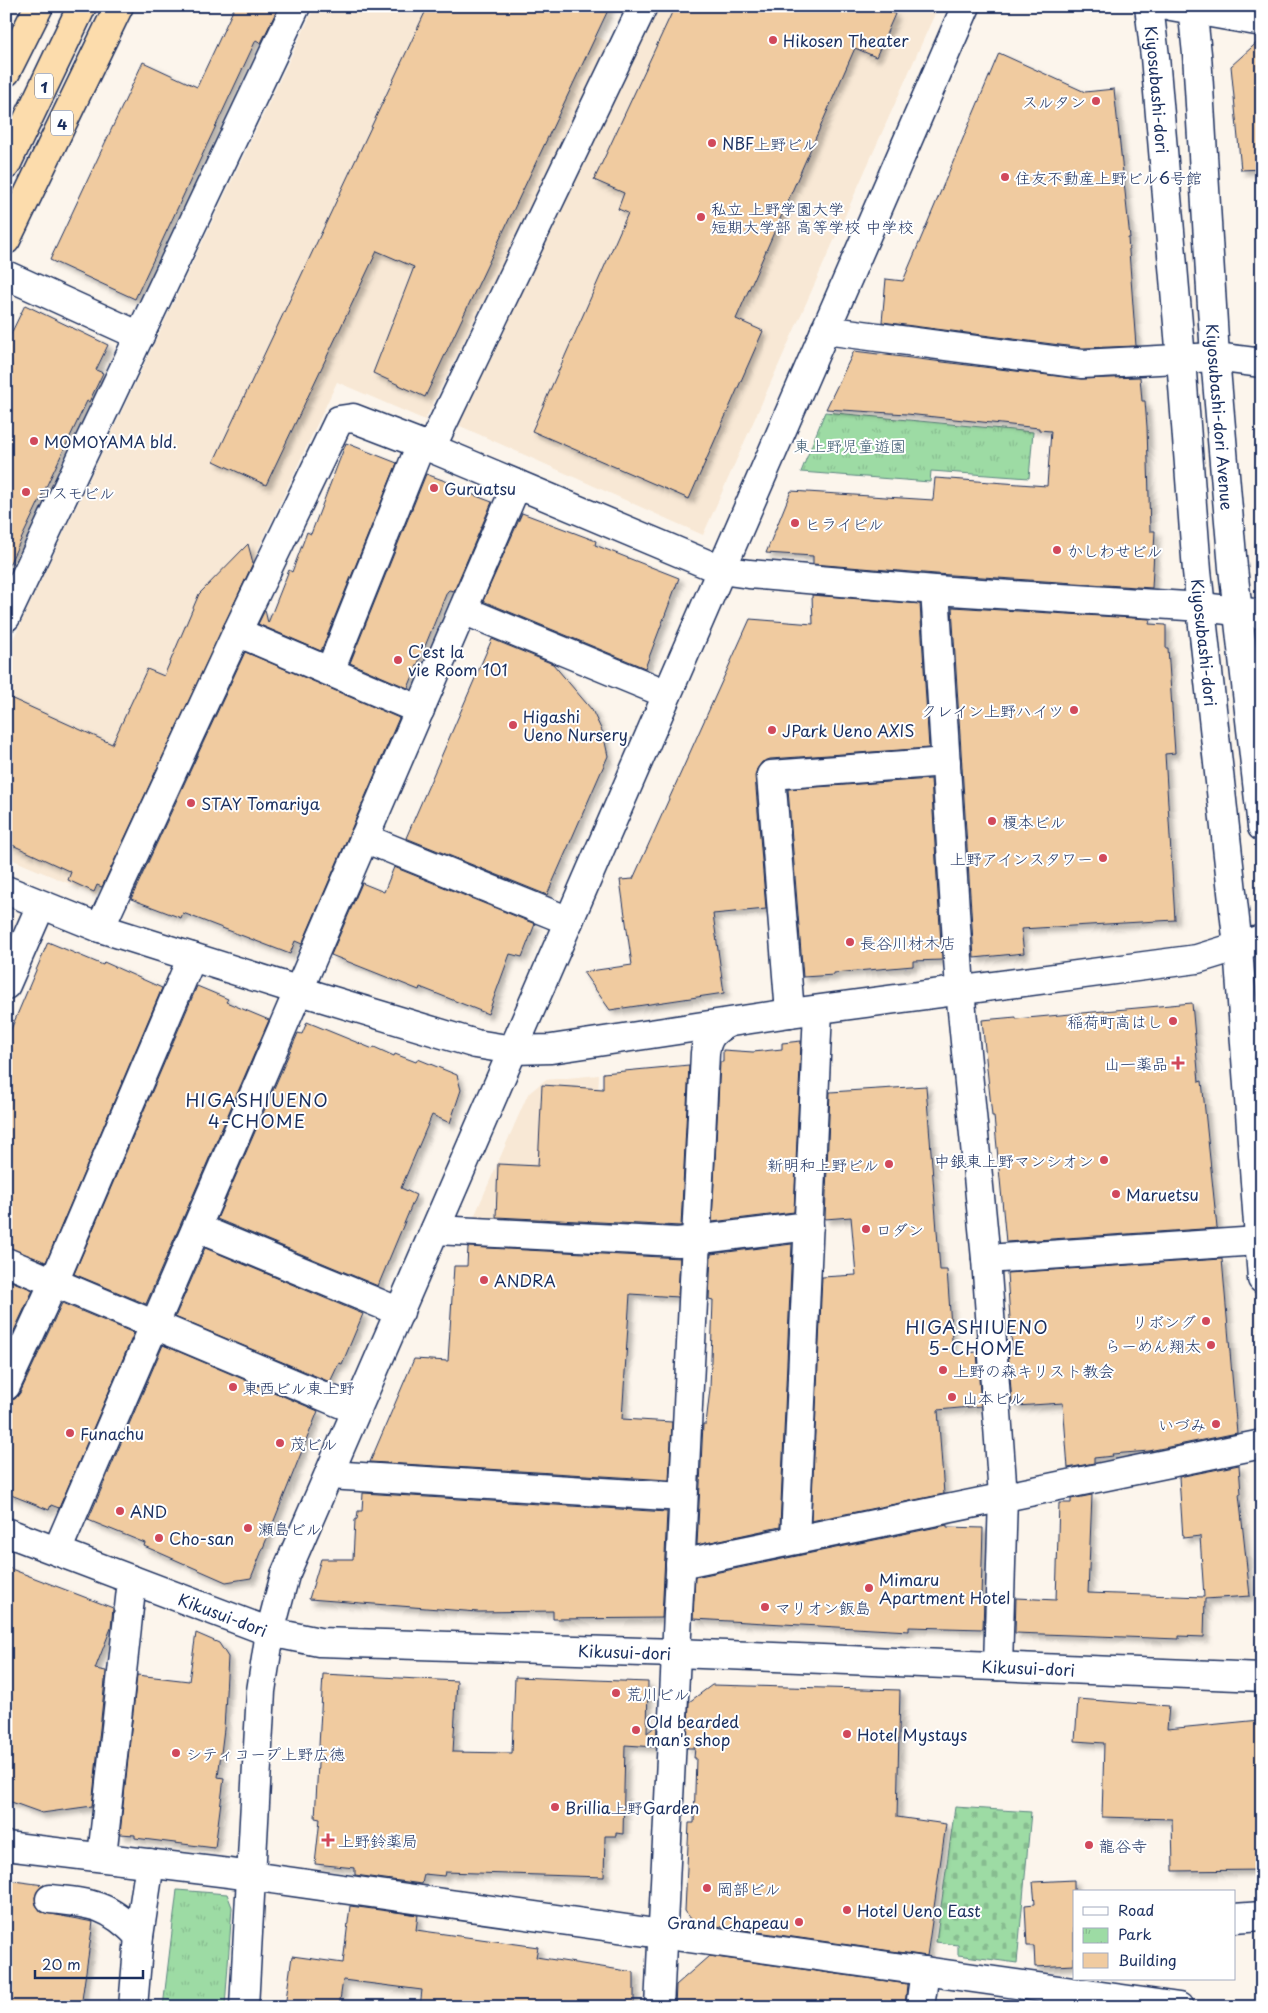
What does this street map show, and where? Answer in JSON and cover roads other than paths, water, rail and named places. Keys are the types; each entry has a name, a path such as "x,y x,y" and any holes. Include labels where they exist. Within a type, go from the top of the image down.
{"highway":[{"path":"6,72 39,6"},
{"name":"1","path":"6,165 82,6"},
{"name":"4","path":"6,240 119,6"}],"street":[{"path":"6,617 296,6"},
{"path":"330,671 426,446 644,6"},
{"path":"244,2007 261,1691 270,1632 285,1575 966,6"},
{"name":"Kiyosubashi-dori","path":"1149,6 1181,359 1197,570 1250,943 1258,1241 1262,1279"},
{"path":"1185,8 1262,22"},
{"name":"Kiyosubashi-dori Avenue","path":"1185,8 1197,54 1214,357 1250,613 1262,827"},
{"path":"6,275 140,336"},
{"path":"825,330 1082,364 1214,357 1262,363"},
{"path":"100,928 237,632 339,420 353,418 426,446 721,570 935,590 1202,607 1250,613"},
{"path":"57,1551 156,1326 297,990 420,710 516,484"},
{"path":"935,590 960,990 986,1259 1003,1496 998,1666"},
{"path":"463,610 667,694"},
{"path":"237,632 420,710"},
{"path":"790,1013 771,775 946,762"},
{"path":"364,838 569,921"},
{"path":"6,890 100,928 476,1044 513,1050 551,1049 790,1013 1197,959 1250,943"},
{"path":"6,985 42,905"},
{"path":"6,1386 54,1282 192,957"},
{"path":"795,1540 818,1010"},
{"path":"659,2007 706,1044 709,1035 728,1022"},
{"path":"435,1230 678,1242 809,1226"},
{"path":"197,1228 400,1312"},
{"path":"986,1259 1258,1241"},
{"path":"6,1262 356,1410"},
{"path":"680,1564 1262,1444"},
{"path":"329,1474 683,1497"},
{"name":"Kikusui-dori","path":"6,1532 270,1632 319,1642 676,1653 1262,1677"},
{"path":"102,1857 132,1580"},
{"path":"6,1846 251,1876 663,1935 892,1955 925,1971 1179,2007"},
{"path":"133,2007 150,1863"},
{"path":"50,1899 82,1902 104,1908 120,1917 140,1936"},
{"path":"1236,1918 1262,1916"},
{"path":"920,2007 925,1971"}],"place":[{"name":"Hikosen Theater","path":"773,40"},
{"name":"スルタン","path":"1096,101"},
{"name":"NBF上野ビル","path":"712,143"},
{"name":"住友不動産上野ビル6号館","path":"1005,177"},
{"name":"私立 上野学園大学 短期大学部 高等学校 中学校","path":"701,217"},
{"name":"MOMOYAMA bld.","path":"34,441"},
{"name":"Guruatsu","path":"434,488"},
{"name":"コスモビル","path":"26,492"},
{"name":"ヒライビル","path":"795,523"},
{"name":"かしわせビル","path":"1057,550"},
{"name":"C’est la vie Room 101","path":"398,660"},
{"name":"クレイン上野ハイツ","path":"1074,710"},
{"name":"Higashi Ueno Nursery","path":"513,725"},
{"name":"JPark Ueno AXIS","path":"772,730"},
{"name":"STAY Tomariya","path":"191,803"},
{"name":"榎本ビル","path":"992,821"},
{"name":"上野アインスタワー","path":"1103,858"},
{"name":"長谷川材木店","path":"850,942"},
{"name":"稲荷町高はし","path":"1173,1021"},
{"name":"山一薬品","path":"1178,1063"},
{"name":"中銀東上野マンシオン","path":"1104,1160"},
{"name":"新明和上野ビル","path":"889,1164"},
{"name":"Maruetsu","path":"1116,1194"},
{"name":"ロダン","path":"866,1229"},
{"name":"ANDRA","path":"484,1280"},
{"name":"リボング","path":"1206,1321"},
{"name":"らーめん翔太","path":"1211,1345"},
{"name":"上野の森キリスト教会","path":"943,1370"},
{"name":"東西ビル東上野","path":"233,1387"},
{"name":"山本ビル","path":"952,1397"},
{"name":"いづみ","path":"1216,1424"},
{"name":"Funachu","path":"70,1433"},
{"name":"茂ビル","path":"280,1443"},
{"name":"AND","path":"120,1511"},
{"name":"瀬島ビル","path":"248,1528"},
{"name":"Cho-san","path":"159,1538"},
{"name":"Mimaru Apartment Hotel","path":"869,1588"},
{"name":"マリオン飯島","path":"765,1607"},
{"name":"荒川ビル","path":"616,1693"},
{"name":"Old bearded man's shop","path":"636,1730"},
{"name":"Hotel Mystays","path":"847,1734"},
{"name":"シティコープ上野広徳","path":"176,1753"},
{"name":"Brillia上野Garden","path":"555,1807"},
{"name":"上野鈴薬局","path":"328,1840"},
{"name":"龍谷寺","path":"1089,1845"},
{"name":"岡部ビル","path":"707,1888"},
{"name":"Hotel Ueno East","path":"847,1910"},
{"name":"Grand Chapeau","path":"799,1922"}],"district":[{"name":"HIGASHIUENO 4-CHOME","path":"257,1109"},
{"name":"HIGASHIUENO 5-CHOME","path":"977,1336"}],"park label":[{"name":"東上野児童遊園","path":"850,445"}]}
